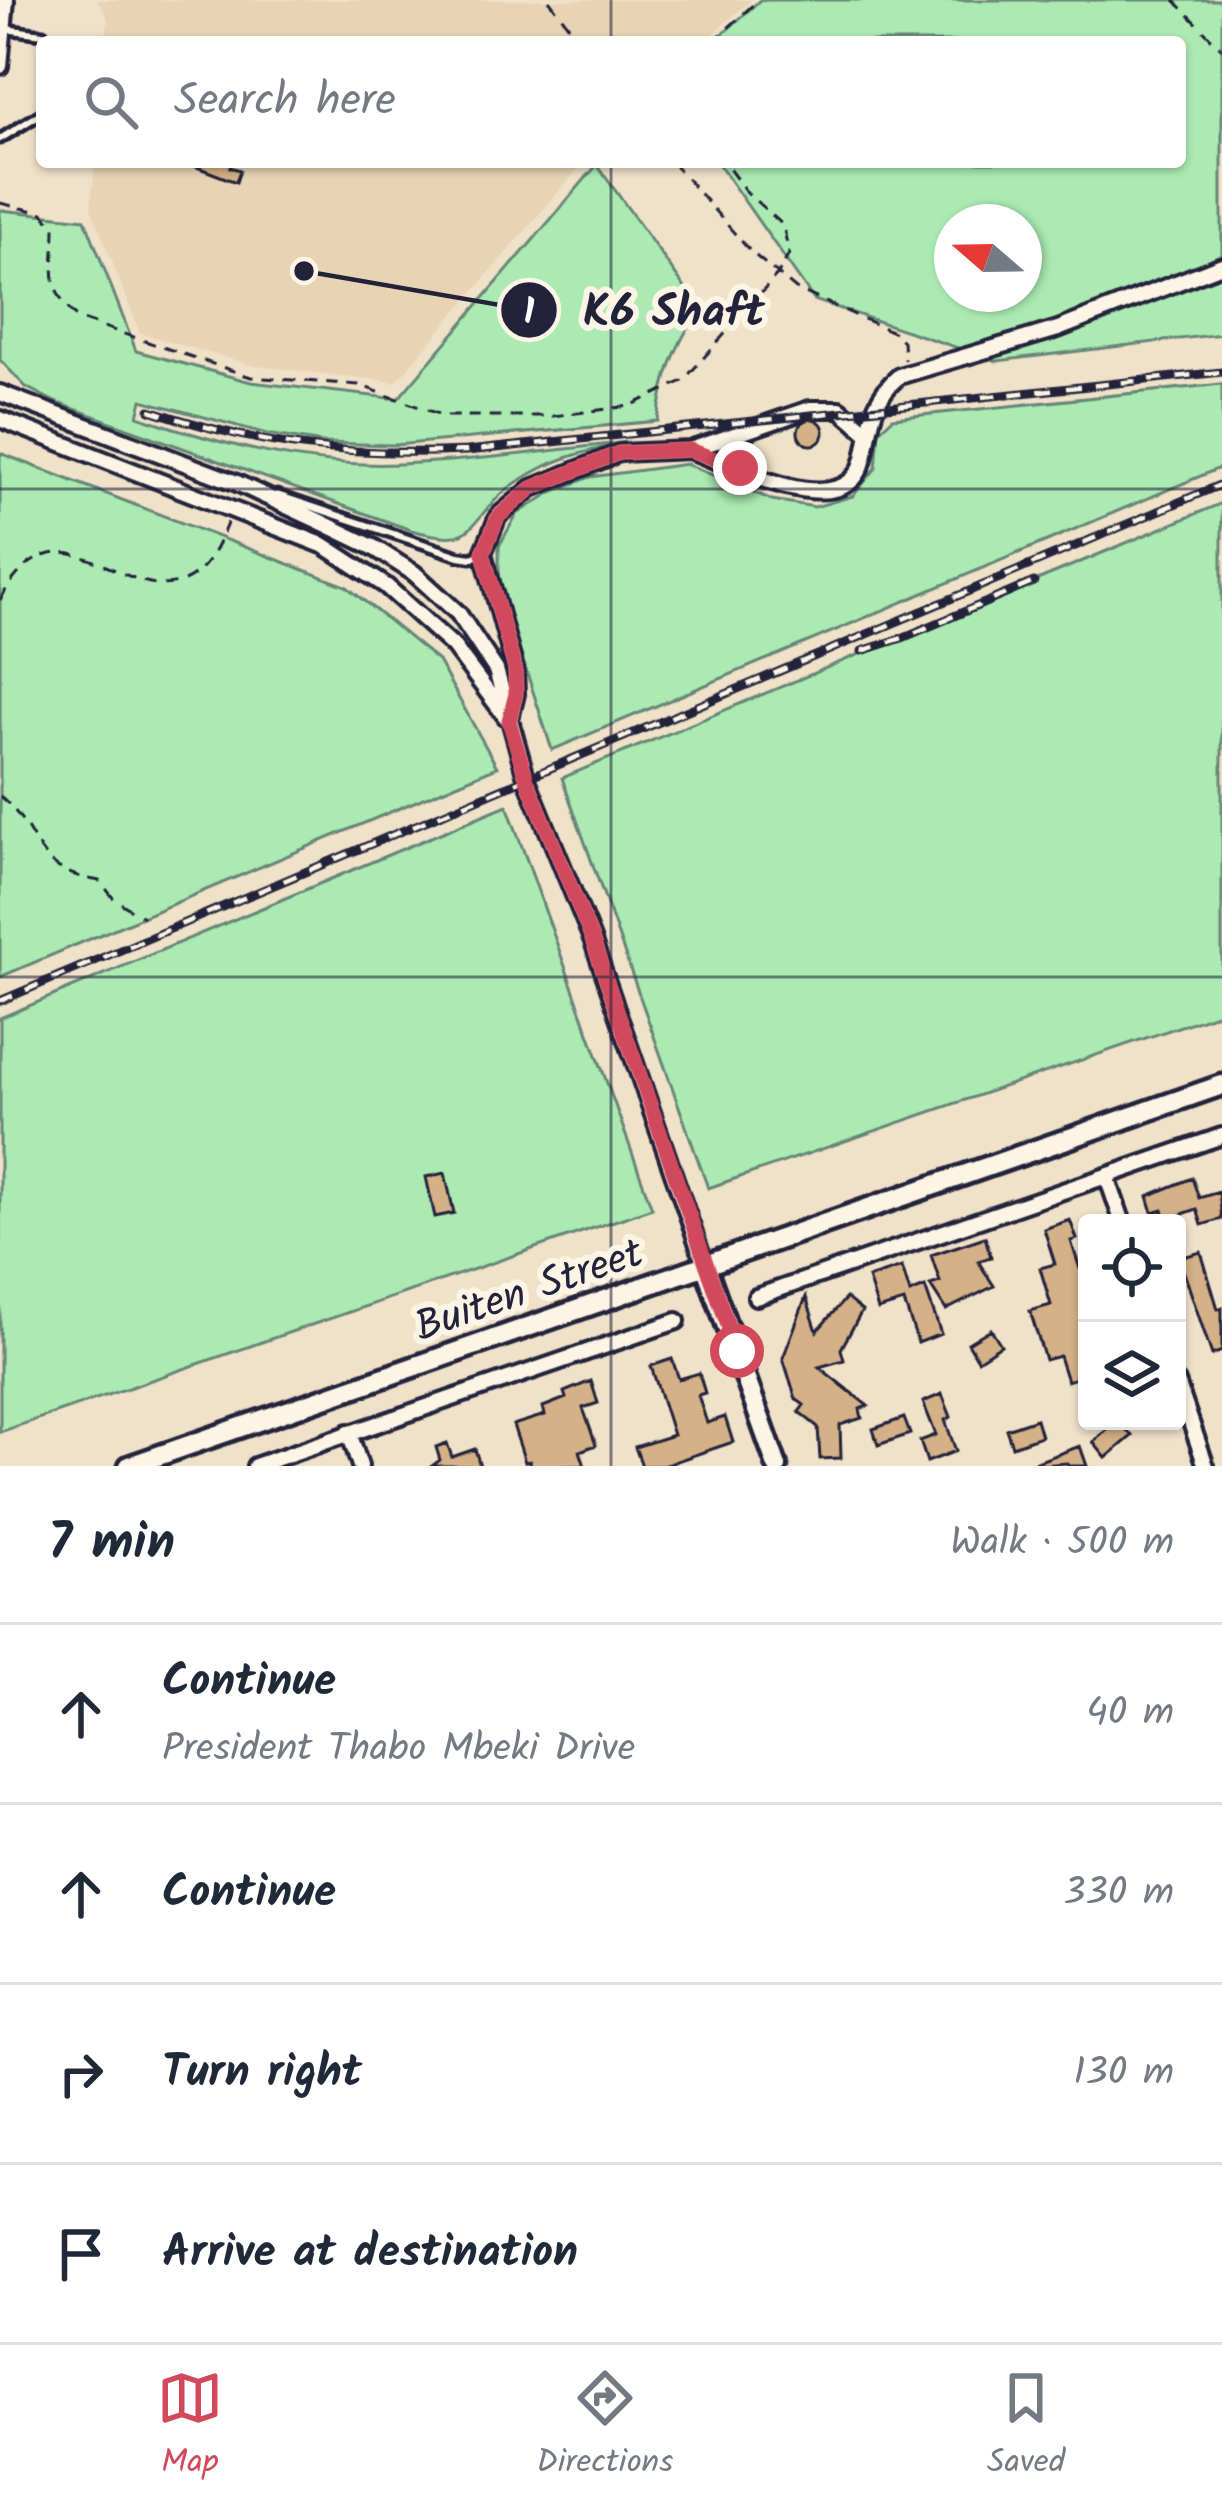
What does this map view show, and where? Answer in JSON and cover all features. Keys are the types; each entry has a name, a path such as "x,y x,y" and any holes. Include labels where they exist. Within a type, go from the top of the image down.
{"street":[{"path":"0,65 6,0"},
{"path":"690,450 769,481 823,493 844,484 861,469 866,432 882,390 899,376 1058,329 1222,265"},
{"path":"0,393 281,503 373,547 414,574 458,613 481,644 496,670 526,777 592,939 777,1466"},
{"path":"509,721 516,694 515,669 483,553 498,517 532,488 619,453 690,450 810,409 844,411 866,432"},
{"path":"0,418 305,535 386,586 453,646 509,721"},
{"name":"Buiten Street","path":"129,1466 1222,1085"},
{"path":"756,1297 1222,1136"},
{"path":"1107,1177 1120,1214"},
{"name":"Buiten Street","path":"255,1466 677,1321"},
{"path":"1186,1408 1206,1466"},
{"path":"349,1432 360,1466"}],"lane":[{"path":"4,29 45,36"},
{"path":"0,140 36,117"},
{"path":"143,450 459,556 483,553"}],"path":[{"path":"549,0 576,36"},
{"path":"719,36 758,0"},
{"path":"1174,0 1222,49"},
{"path":"677,168 751,252 778,274 808,295 893,332 903,341 899,376"},
{"path":"0,203 43,213 55,227 52,279 59,300 77,318 251,377 359,385 444,416 532,417 630,406 683,381 778,274 789,254 783,225 747,193 728,168"},
{"path":"0,600 32,562 58,553 91,557 163,585 187,581 214,554 233,510"},
{"path":"0,796 29,825 37,850 70,876 100,881 114,899 143,917"}],"shaded area":[{"path":"97,0 751,0 711,36 106,36 108,18"},
{"path":"94,168 579,168 396,382 256,366 140,333 91,208"}],"green space":[{"path":"760,0 1222,0 1222,334 997,361 814,300 721,168 1186,168 1186,36 721,36"},
{"path":"594,168 599,168 700,309 672,362 658,421 395,445 323,443 267,434 142,400 138,416 169,427 266,452 332,462 428,463 629,442 548,465 516,482 467,531 448,537 433,535 55,402 26,387 0,360 0,210 85,219 136,351 251,382 398,399"},
{"path":"1222,384 1222,467 552,750 499,587 499,546 517,514 552,492 590,477 687,464 772,500 815,507 853,496 876,468 879,431 893,418"},
{"path":"0,453 346,586 438,661 497,767 0,977"},
{"path":"1222,503 1222,1012 708,1188 562,778"},
{"path":"507,805 652,1208 0,1432 0,1018"}],"building":[{"path":"199,168 240,170 236,182"},
{"path":"811,419 824,432 811,445 798,432"},
{"path":"445,1173 454,1213 435,1217 426,1177"},
{"path":"1192,1178 1199,1198 1219,1192 1222,1219 1202,1225 1197,1209 1183,1214 1153,1213 1148,1196"},
{"path":"1070,1220 1077,1239 1071,1241 1078,1263 1078,1378 1067,1381 1059,1356 1045,1360 1030,1311 1051,1305 1040,1268 1055,1264 1044,1229"},
{"path":"985,1237 991,1257 978,1261 994,1286 946,1310 930,1285 940,1282 931,1255"},
{"path":"1201,1252 1218,1309 1222,1308 1222,1351 1212,1355 1186,1279 1186,1256"},
{"path":"902,1267 910,1293 925,1287 941,1334 918,1343 904,1302 878,1310 868,1278"},
{"path":"806,1297 817,1331 846,1298 862,1311 841,1349 844,1360 819,1367 868,1406 860,1409 862,1418 840,1425 841,1458 820,1459 818,1427 799,1412 804,1405 796,1399 783,1358"},
{"path":"991,1329 1001,1345 978,1360 968,1343"},
{"path":"672,1359 679,1379 699,1373 705,1393 698,1395 707,1423 725,1417 733,1442 662,1466 642,1466 635,1447 673,1435 651,1366"},
{"path":"591,1381 598,1403 583,1408 596,1445 580,1451 585,1466 525,1462 513,1425 545,1415 543,1407"},
{"path":"942,1394 956,1451 927,1462 920,1441 936,1435 923,1402"},
{"path":"904,1418 910,1434 878,1445 873,1429"},
{"path":"1036,1419 1041,1436 1012,1446 1006,1429"},
{"path":"1107,1430 1126,1430 1132,1436 1106,1458 1093,1442"},
{"path":"447,1443 452,1457 475,1449 480,1466 432,1466 440,1460 436,1447"},
{"path":"1080,1446 1087,1466 1026,1466"}],"railway":[{"path":"150,410 231,433 306,447 467,451 1222,372"},
{"path":"0,1001 1222,484"},
{"path":"862,651 1034,582"}],"place":[{"name":"K6 Shaft","path":"304,271"}],"route":[{"path":"737,1351 592,939 526,777 509,721 516,694 515,669 483,553 498,517 532,488 619,453 690,450 740,468"}]}
